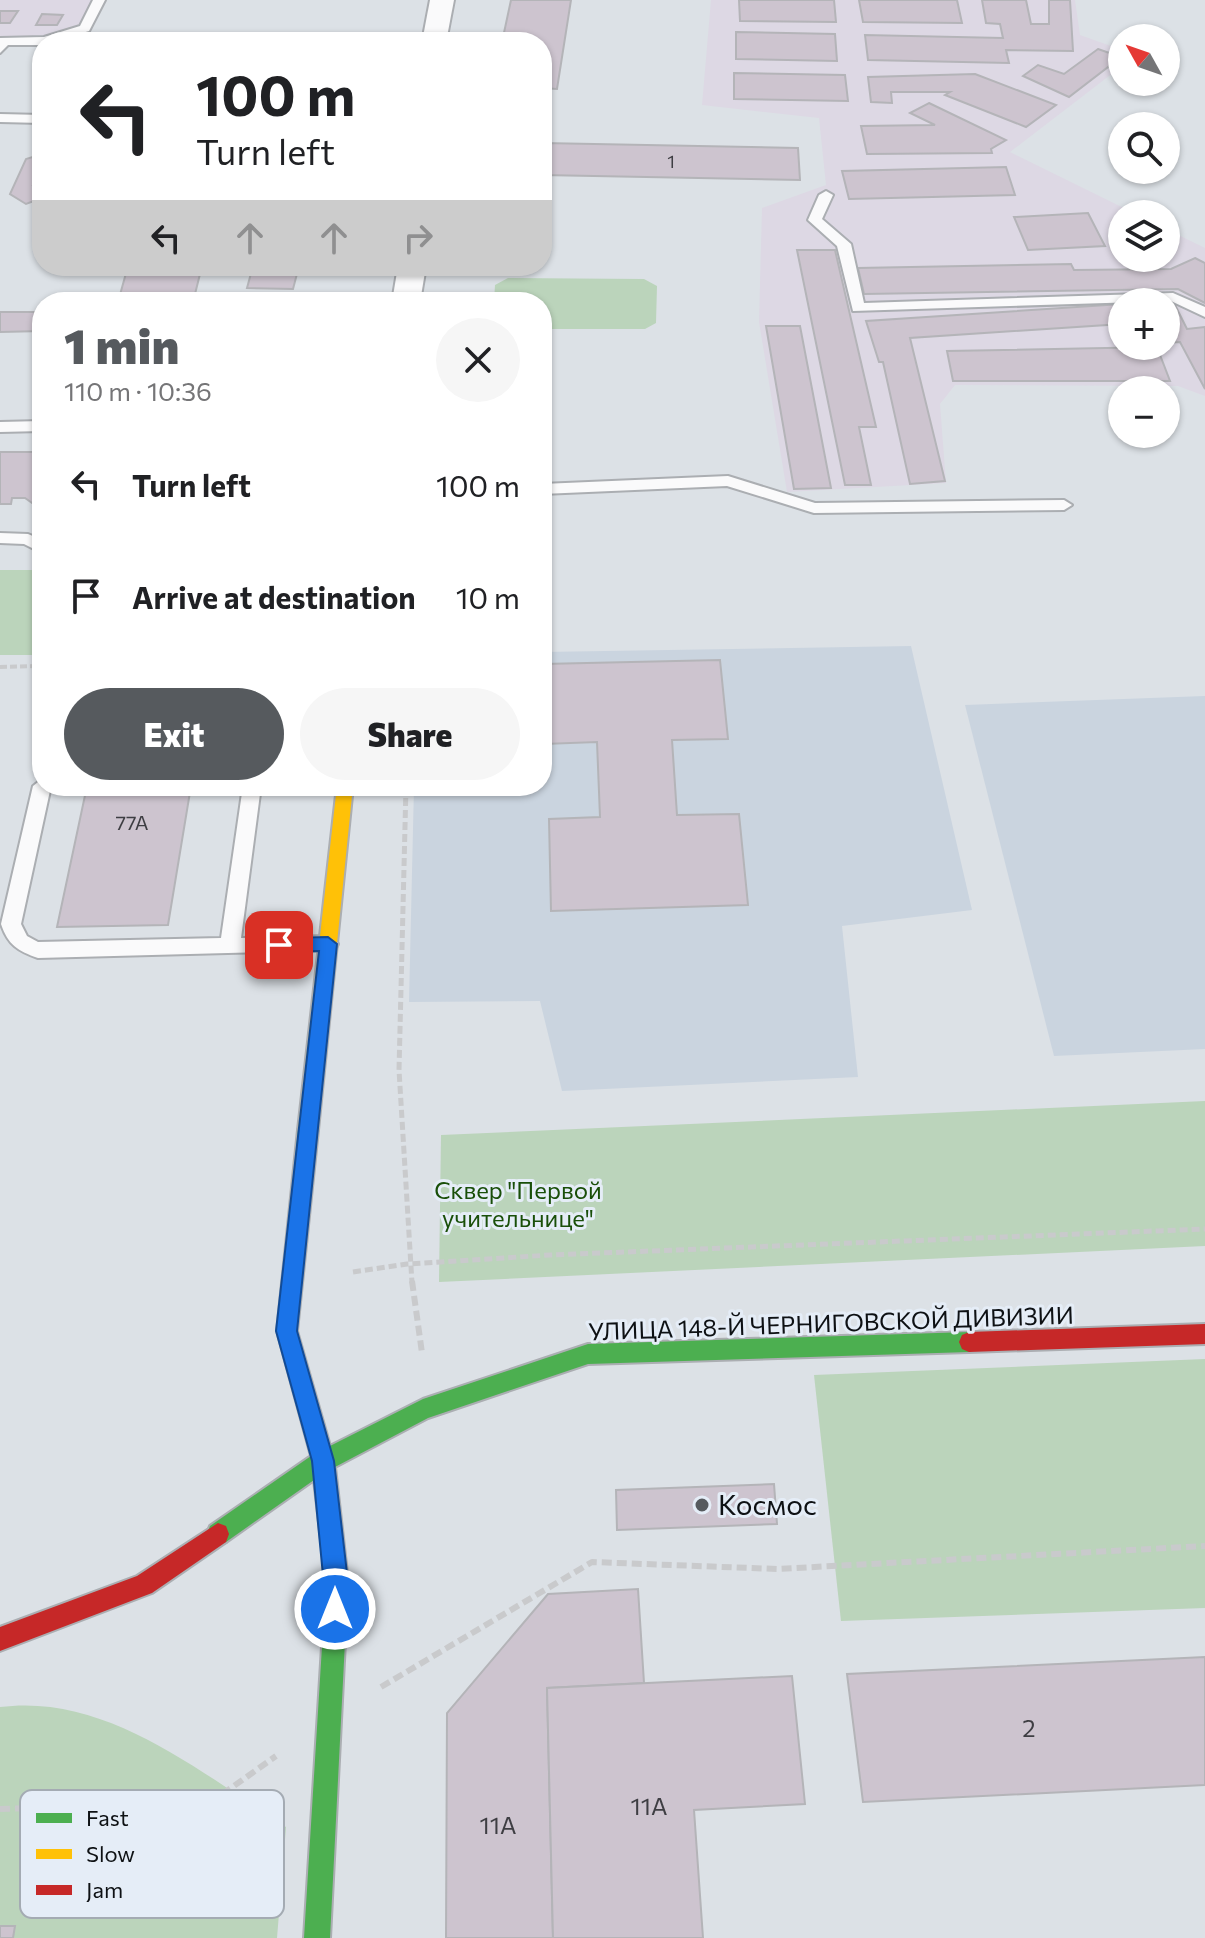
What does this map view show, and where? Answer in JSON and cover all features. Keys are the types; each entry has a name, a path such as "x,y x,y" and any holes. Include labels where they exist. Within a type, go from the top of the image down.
{"street":[{"path":"436,32 442,0"},
{"path":"317,1938 337,1582 323,1461 287,1331 344,796"},
{"name":"УЛИЦА 148-Й ЧЕРНИГОВСКОЙ ДИВИЗИИ","path":"0,1639 144,1585 323,1461 423,1409 588,1354 1205,1334"}],"lane":[{"path":"73,32 85,28 99,0"},
{"path":"0,49 4,41 32,41"},
{"path":"0,118 32,119"},
{"path":"826,195 815,220 844,244 858,308 1173,297 1205,313"},
{"path":"0,427 32,426"},
{"path":"552,489 728,481 814,508 1064,505"},
{"path":"0,538 32,542"},
{"path":"40,796 11,924 14,938 22,946 38,950 328,944"},
{"path":"230,946 251,796"}],"path":[{"path":"0,667 32,666"},
{"path":"406,796 397,1046 407,1264 422,1353"},
{"path":"353,1272 407,1264 913,1238 1205,1229"},
{"path":"228,1790 330,1718 592,1562 777,1569 1205,1546"},
{"path":"0,1809 20,1808"}],"shaded area":[{"path":"0,0 99,0 85,28 73,32 32,32 32,41 0,41"},
{"path":"711,0 1075,0 1080,35 1108,45 1108,77 1010,152 1108,200 1108,272 1180,272 1180,236 1205,248 1205,396 1180,387 1180,376 1108,376 1108,386 955,385 940,404 946,483 787,492 759,322 762,208 826,185 819,118 702,105"},
{"path":"911,646 972,910 842,926 858,1077 562,1091 540,1001 409,1002 414,796 552,796 552,652"},
{"path":"1205,696 1205,1049 1054,1056 965,705"}],"green space":[{"path":"508,278 644,279 657,286 656,323 645,329 552,329 552,292 495,292 495,285"},
{"path":"0,570 32,570 32,655 0,655"},
{"name":"Сквер \"Первой учительнице\"","path":"1205,1101 1205,1246 439,1282 441,1135"},
{"path":"1205,1359 1205,1608 841,1621 814,1375"},
{"path":"40,1706 78,1712 115,1725 151,1742 229,1790 20,1790 20,1918 279,1918 277,1938 0,1938 0,1707"}],"building":[{"path":"511,0 571,0 557,89 552,89 552,32 504,32"},
{"path":"739,0 834,0 836,22 740,21"},
{"path":"859,0 957,0 962,23 863,22"},
{"path":"982,0 1026,0 1031,24 1049,24 1049,0 1070,0 1073,51 1006,50 1009,63 868,60 865,35 1003,38 1000,24 986,23"},
{"path":"0,11 18,11 10,23 0,23"},
{"path":"42,14 63,15 57,25 36,25"},
{"path":"736,32 835,34 837,61 736,59"},
{"path":"1098,49 1108,52 1108,67 1069,97 1023,76 1038,65 1064,74"},
{"path":"734,73 845,75 848,101 734,99"},
{"path":"975,74 1056,105 1026,127 945,95 950,92 891,92 892,103 871,102 868,77"},
{"path":"929,103 1006,140 991,149 992,153 867,154 861,126 935,125 910,113"},
{"path":"552,143 798,148 800,180 552,175"},
{"path":"32,157 32,202 26,204 10,194 26,159"},
{"path":"1006,167 1015,195 849,199 842,171"},
{"path":"1088,213 1105,246 1028,250 1014,217"},
{"path":"797,250 835,250 876,427 859,427 871,485 845,485"},
{"path":"1195,258 1205,263 1205,303 1180,288 864,294 858,268 1071,264 1074,270 1180,272 1180,265"},
{"path":"125,276 200,276 196,292 121,292"},
{"path":"250,276 296,276 293,289 247,288"},
{"path":"1108,305 1108,325 910,338 945,481 910,484 883,362 879,362 866,321"},
{"path":"0,312 32,312 32,331 0,332"},
{"path":"1180,315 1187,329 1205,327 1205,389 1180,342"},
{"path":"766,326 800,326 831,488 794,489"},
{"path":"1108,348 1108,360 1162,360 1168,376 1108,376 1108,381 953,381 947,351"},
{"path":"0,452 32,452 32,503 25,498 12,498 11,504 0,504"},
{"path":"720,660 728,739 672,740 677,815 739,814 748,905 551,911 549,819 600,817 597,742 552,744 552,664"},
{"path":"85,796 189,796 168,925 57,927"},
{"path":"774,1484 777,1524 617,1530 616,1490"},
{"path":"638,1589 644,1683 547,1688 553,1938 446,1938 447,1713 548,1594"},
{"path":"1205,1657 1205,1785 863,1802 847,1674"},
{"path":"792,1676 805,1804 694,1810 703,1938 553,1938 547,1688"},
{"path":"0,1926 15,1926 13,1938 0,1938"}],"traffic: fast":[{"path":"308,1130 287,1331 323,1461 337,1582 317,1938"},
{"path":"218,1534 323,1461 423,1409 588,1354 969,1342"}],"traffic: slow":[{"path":"308,1130 344,796"}],"traffic: jam":[{"path":"969,1342 1205,1334"},
{"path":"0,1639 144,1585 218,1534"}],"place":[{"name":"Космос","path":"702,1505"}],"route":[{"path":"279,945 328,944 287,1331 323,1461 337,1582 335,1609"}]}
